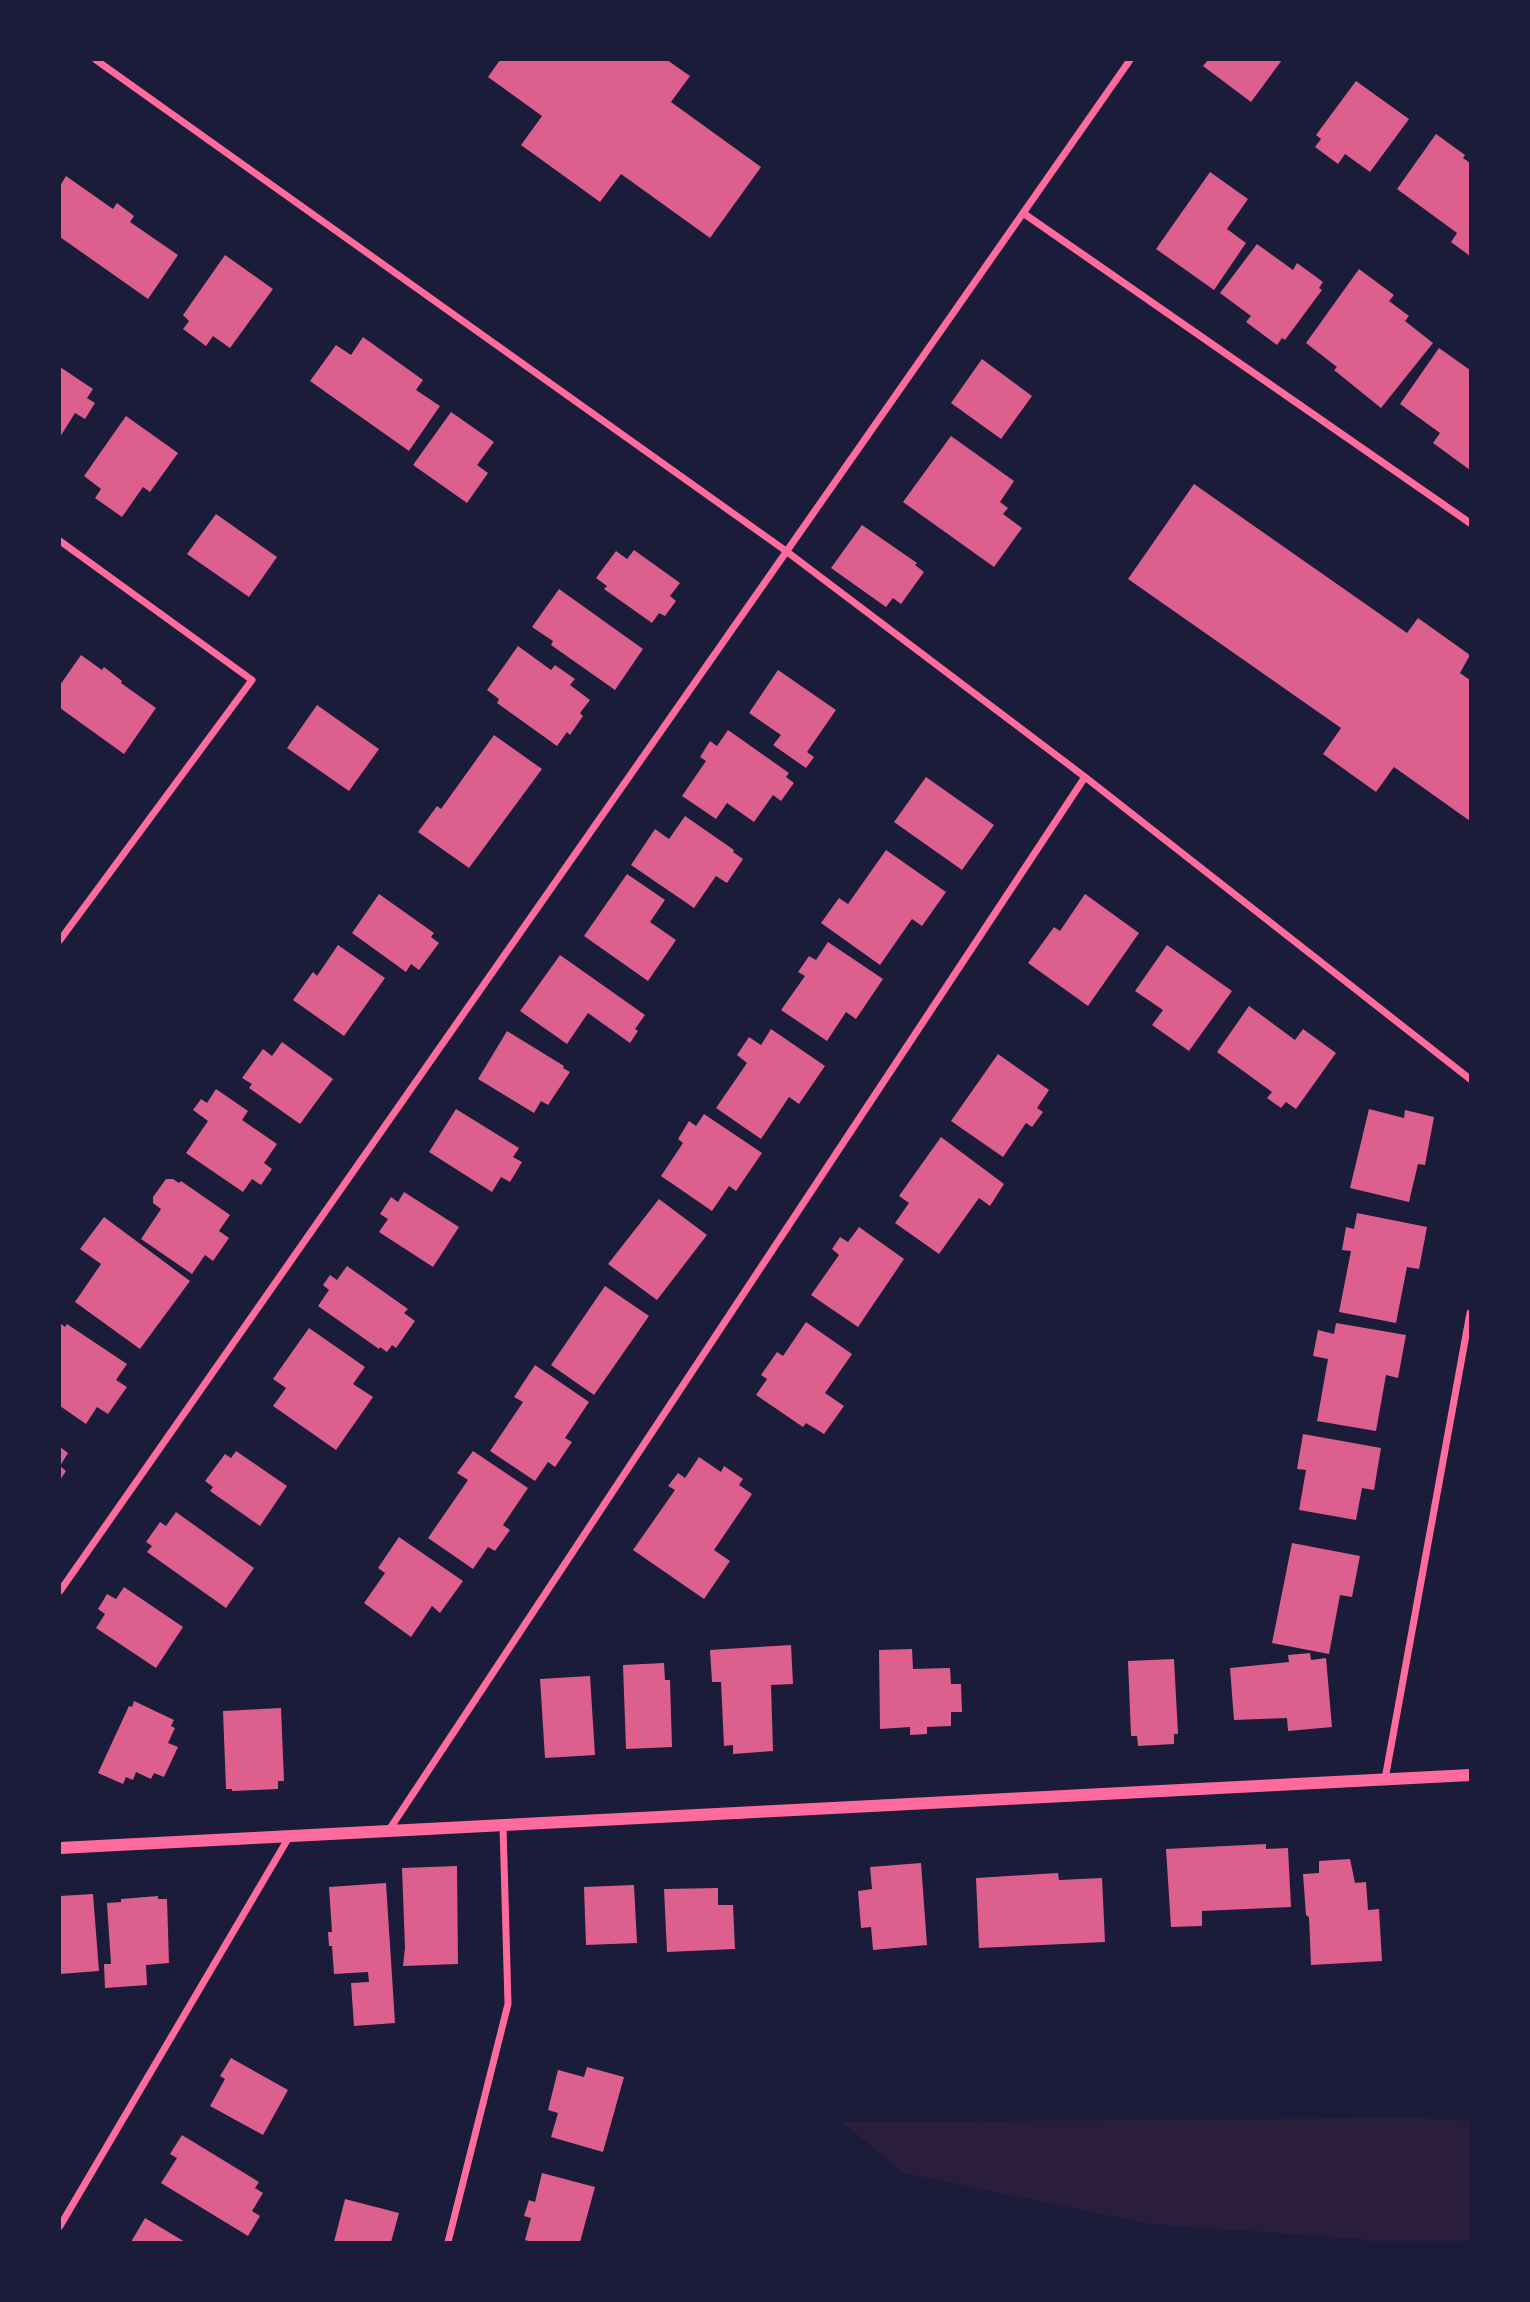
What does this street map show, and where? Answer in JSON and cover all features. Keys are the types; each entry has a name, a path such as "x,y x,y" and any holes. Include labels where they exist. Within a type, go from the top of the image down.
{"street":[{"path":"96,60 786,551 1086,777 1471,1079"},
{"path":"60,1591 1130,60"},
{"path":"1023,213 1471,523"},
{"path":"60,541 252,680 60,940"},
{"path":"388,1832 1086,777"},
{"path":"1385,1779 1471,1313"},
{"path":"60,1848 1471,1775"},
{"path":"449,2242 508,2004 503,1826"},
{"path":"60,2226 289,1837"}],"shaded area":[{"path":"1413,2118 1470,2121 1470,2242 1369,2242 1361,2239 1150,2224 904,2173 842,2122"}],"building":[{"path":"500,60 667,60 690,76 671,102 761,167 710,238 621,174 600,202 521,145 542,116 488,77"},
{"path":"1208,60 1282,60 1251,102 1203,66"},
{"path":"1356,81 1409,119 1370,172 1345,154 1338,164 1315,147 1321,139 1316,135"},
{"path":"1436,134 1465,155 1463,158 1470,163 1470,256 1451,242 1457,233 1397,189"},
{"path":"1210,172 1248,199 1227,229 1246,243 1214,290 1156,249"},
{"path":"66,176 113,209 117,203 134,216 130,222 178,255 148,299 60,237 60,186"},
{"path":"1257,244 1293,270 1297,263 1323,282 1319,288 1322,290 1285,340 1282,338 1277,345 1246,322 1251,316 1220,293"},
{"path":"225,255 273,289 230,348 213,336 206,346 183,329 189,321 183,315"},
{"path":"1359,269 1394,295 1389,301 1409,316 1405,321 1433,343 1381,408 1334,370 1337,367 1306,343"},
{"path":"363,337 423,380 416,390 440,406 409,451 310,381 336,345 351,355"},
{"path":"1439,348 1470,370 1470,470 1433,443 1440,433 1400,404"},
{"path":"982,359 1032,396 1001,439 951,403"},
{"path":"60,367 93,389 87,398 95,403 85,419 75,413 60,437"},
{"path":"451,412 494,442 477,465 488,473 467,503 413,465"},
{"path":"126,416 178,453 150,492 143,487 122,517 95,498 101,489 84,476"},
{"path":"951,436 1014,481 1000,502 1008,508 1003,514 1022,528 994,567 903,502"},
{"path":"1194,484 1407,633 1418,618 1470,655 1460,673 1470,680 1470,821 1394,767 1376,792 1323,754 1341,728 1128,579"},
{"path":"216,514 277,557 249,597 187,554"},
{"path":"862,525 917,563 915,565 924,572 901,604 893,598 886,607 831,568"},
{"path":"634,550 680,583 670,596 676,601 665,616 659,613 652,623 604,589 607,586 596,578 616,551 627,559"},
{"path":"559,589 643,649 615,690 551,645 553,641 532,627"},
{"path":"518,646 551,670 555,665 575,679 570,685 590,700 580,713 583,716 570,735 567,732 557,746 497,703 499,699 487,690"},
{"path":"81,655 102,670 104,667 156,708 124,754 60,708 60,685"},
{"path":"778,670 836,710 807,752 814,757 806,768 773,745 781,735 749,713"},
{"path":"317,705 379,749 349,791 287,748"},
{"path":"728,730 789,773 786,777 794,783 781,801 773,795 754,822 727,803 716,819 682,796 706,761 700,757 710,741 717,746"},
{"path":"494,735 542,769 469,868 418,832 437,806 441,809"},
{"path":"926,777 994,825 962,870 894,822"},
{"path":"685,816 743,859 727,883 716,876 694,908 631,865 655,829 669,839"},
{"path":"886,850 946,892 922,926 912,919 880,965 821,923 839,898 848,904"},
{"path":"627,874 665,900 650,922 676,940 648,981 584,936"},
{"path":"379,894 434,933 431,937 439,943 419,970 411,964 406,972 352,933"},
{"path":"1085,894 1139,933 1088,1006 1028,963 1054,927 1060,931"},
{"path":"828,942 883,979 856,1019 846,1012 827,1041 781,1010 805,976 798,972 809,956 816,960"},
{"path":"338,945 385,978 344,1036 293,1000 313,972 317,976"},
{"path":"1167,945 1232,991 1189,1051 1152,1025 1163,1010 1135,991"},
{"path":"560,955 645,1015 635,1029 638,1031 630,1043 588,1013 567,1044 520,1011"},
{"path":"1249,1006 1295,1040 1303,1029 1336,1053 1296,1109 1286,1102 1281,1108 1267,1098 1272,1092 1217,1052"},
{"path":"771,1029 825,1066 799,1104 789,1097 761,1139 716,1108 747,1063 737,1055 749,1037 761,1045"},
{"path":"507,1031 570,1072 548,1105 541,1101 534,1113 478,1079"},
{"path":"282,1042 333,1079 300,1124 249,1088 252,1084 242,1078 263,1049 272,1056"},
{"path":"998,1054 1049,1090 1037,1108 1043,1112 1032,1127 1026,1123 1003,1157 951,1121"},
{"path":"216,1089 248,1111 242,1120 277,1144 264,1163 272,1169 261,1185 252,1179 243,1192 186,1153 208,1121 193,1110 201,1099 207,1103"},
{"path":"456,1109 519,1148 513,1157 522,1162 510,1182 501,1177 492,1192 429,1152"},
{"path":"1369,1109 1404,1118 1405,1110 1434,1117 1425,1165 1418,1164 1409,1202 1350,1188"},
{"path":"704,1114 762,1153 736,1191 729,1186 712,1211 661,1176 683,1143 678,1139 689,1121 696,1126"},
{"path":"941,1137 1004,1184 990,1206 979,1198 939,1254 895,1223 909,1203 899,1196"},
{"path":"166,1179 179,1183 181,1181 230,1215 219,1231 229,1238 213,1261 205,1255 192,1274 141,1239 161,1209 153,1203 153,1197"},
{"path":"404,1192 459,1227 433,1267 379,1232 388,1219 380,1214 391,1197 398,1202"},
{"path":"659,1199 707,1235 657,1300 608,1264"},
{"path":"1357,1213 1427,1227 1419,1269 1407,1267 1396,1323 1339,1312 1351,1251 1342,1250 1346,1227 1354,1229"},
{"path":"104,1217 190,1281 140,1349 75,1302 101,1264 80,1249"},
{"path":"859,1227 904,1259 858,1327 811,1295 839,1255 832,1249 840,1237 848,1242"},
{"path":"347,1266 408,1309 404,1313 415,1321 396,1348 392,1345 387,1352 380,1347 379,1349 318,1306 329,1290 323,1285 330,1275 337,1280"},
{"path":"605,1286 649,1316 594,1395 551,1365"},
{"path":"806,1322 852,1354 825,1393 844,1406 824,1434 806,1423 803,1427 756,1395 767,1379 761,1375 777,1352 783,1356"},
{"path":"60,1323 65,1327 67,1324 127,1364 116,1380 127,1387 108,1414 97,1407 86,1424 60,1406"},
{"path":"1336,1323 1406,1335 1398,1378 1386,1375 1376,1431 1317,1421 1328,1359 1313,1356 1318,1330 1334,1334"},
{"path":"309,1328 365,1367 353,1384 373,1397 336,1450 273,1406 286,1388 273,1379"},
{"path":"535,1365 589,1402 565,1438 572,1442 555,1467 548,1462 535,1481 490,1451 523,1402 514,1397"},
{"path":"1303,1434 1381,1448 1374,1490 1362,1488 1356,1520 1299,1510 1306,1470 1297,1469"},
{"path":"60,1447 68,1453 60,1466"},
{"path":"236,1451 287,1486 260,1526 210,1491 213,1487 205,1481 225,1454 231,1458"},
{"path":"473,1451 528,1488 503,1525 510,1530 495,1551 488,1547 473,1569 428,1538 468,1480 457,1473"},
{"path":"699,1457 721,1472 724,1466 743,1479 739,1485 752,1494 714,1550 730,1561 704,1599 633,1550 675,1490 668,1486 678,1473 685,1478"},
{"path":"60,1466 66,1471 60,1480"},
{"path":"176,1512 254,1568 226,1608 147,1552 152,1546 146,1542 160,1522 166,1526"},
{"path":"399,1537 463,1581 440,1613 432,1606 411,1637 364,1603 385,1573 378,1568"},
{"path":"1292,1543 1360,1556 1352,1597 1340,1595 1329,1654 1272,1643"},
{"path":"124,1587 183,1627 156,1668 96,1628 105,1614 98,1609 107,1594 116,1599"},
{"path":"791,1645 793,1684 771,1685 773,1751 733,1754 733,1745 724,1746 721,1682 712,1682 710,1650"},
{"path":"912,1649 913,1669 950,1668 951,1684 961,1684 962,1712 951,1712 951,1726 927,1727 927,1734 910,1735 910,1727 880,1729 879,1650"},
{"path":"1310,1653 1311,1660 1326,1658 1332,1727 1288,1731 1287,1718 1234,1720 1230,1668 1289,1662 1288,1655"},
{"path":"1174,1659 1178,1734 1174,1734 1174,1744 1138,1746 1137,1736 1131,1736 1128,1661"},
{"path":"664,1663 665,1680 670,1680 672,1747 626,1749 623,1665"},
{"path":"590,1676 595,1755 545,1758 540,1679"},
{"path":"134,1701 174,1720 171,1726 175,1728 168,1743 178,1747 164,1777 154,1773 151,1779 136,1772 133,1780 126,1777 123,1784 98,1773 129,1706 132,1707"},
{"path":"281,1708 284,1781 278,1781 278,1789 226,1789 223,1711"},
{"path":"1266,1844 1266,1849 1288,1848 1291,1907 1202,1911 1202,1926 1171,1927 1166,1849"},
{"path":"1350,1859 1355,1883 1366,1882 1368,1910 1379,1909 1382,1961 1311,1965 1309,1917 1306,1915 1303,1874 1319,1873 1319,1861"},
{"path":"921,1863 927,1945 873,1950 871,1927 861,1928 858,1891 872,1889 870,1867"},
{"path":"457,1866 458,1964 403,1966 405,1948 402,1868"},
{"path":"1058,1873 1059,1880 1102,1878 1105,1942 979,1948 976,1878"},
{"path":"386,1883 395,2023 354,2026 351,1983 369,1982 368,1972 334,1974 328,1932 332,1932 329,1887"},
{"path":"634,1885 637,1943 586,1945 584,1887"},
{"path":"718,1888 718,1905 733,1905 735,1949 667,1952 664,1889"},
{"path":"93,1894 99,1971 60,1974 60,1896"},
{"path":"158,1896 158,1899 167,1899 169,1963 146,1965 147,1985 105,1988 104,1964 111,1964 107,1903"},
{"path":"231,2058 288,2090 263,2135 210,2106 225,2079 220,2076"},
{"path":"587,2067 624,2077 603,2152 551,2137 558,2113 548,2110 558,2070 584,2077"},
{"path":"182,2135 259,2182 255,2188 263,2193 252,2211 260,2216 248,2236 161,2183 177,2158 170,2154"},
{"path":"542,2173 595,2187 580,2242 525,2240 531,2218 524,2216 529,2200 535,2202"},
{"path":"345,2199 399,2213 391,2242 334,2242"},
{"path":"145,2218 185,2242 131,2242"}]}
